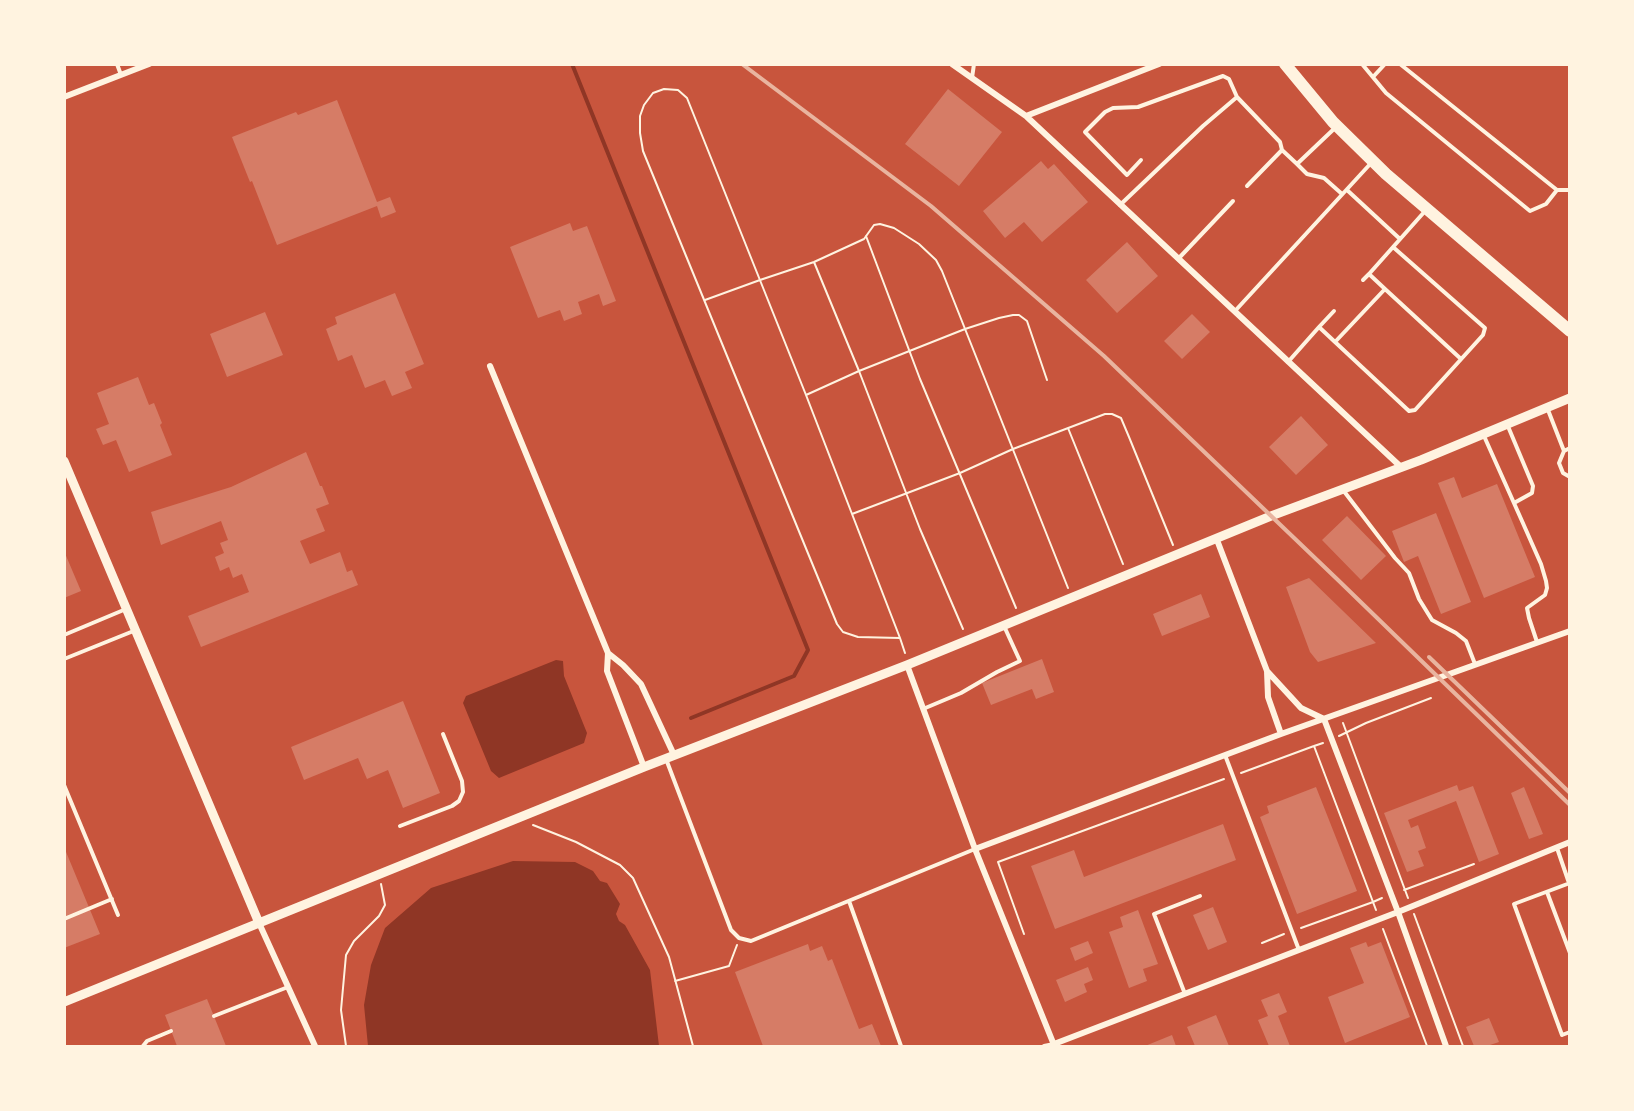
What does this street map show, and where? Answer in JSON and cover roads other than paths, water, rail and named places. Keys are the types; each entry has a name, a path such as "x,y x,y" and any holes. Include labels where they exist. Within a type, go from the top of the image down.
{"main road":[{"path":"1285,64 1337,126 1373,161 1569,331"}],"street":[{"path":"64,97 149,64"},
{"path":"952,64 1026,116 1401,467"},
{"path":"1026,116 1159,64"},
{"path":"490,366 608,653 607,671 644,767"},
{"path":"64,1002 644,767 1004,626 1271,516 1401,467 1569,398"},
{"path":"64,460 259,923 315,1047"},
{"path":"1217,540 1267,671 1268,697 1281,734"},
{"path":"975,849 1281,734 1569,631"},
{"path":"608,653 641,684 670,757"},
{"path":"908,664 975,849 1054,1045 1398,912 1569,842"},
{"path":"1267,671 1301,708 1324,719 1398,912 1446,1047"}],"lane":[{"path":"117,64 122,76"},
{"path":"972,78 974,64"},
{"path":"1362,64 1386,93 1530,211 1546,204 1557,190"},
{"path":"1373,77 1385,64"},
{"path":"1400,64 1557,190 1569,190"},
{"path":"1141,160 1127,175 1085,132 1105,112 1113,108 1138,107 1223,76 1229,79 1237,97 1280,142 1282,150 1306,174 1324,178 1342,194"},
{"path":"1120,205 1237,97"},
{"path":"1297,164 1337,126"},
{"path":"1247,186 1282,150"},
{"path":"1234,311 1373,161"},
{"path":"1347,190 1400,239"},
{"path":"1178,259 1233,201"},
{"path":"1363,280 1427,209"},
{"path":"1319,327 1409,411 1415,410 1483,335 1485,328 1393,247"},
{"path":"1369,274 1461,358"},
{"path":"1335,342 1385,289"},
{"path":"1288,362 1334,311"},
{"path":"1547,407 1567,450 1559,463 1563,473 1569,477"},
{"path":"1507,424 1533,486 1532,494 1514,503"},
{"path":"1483,434 1541,564 1546,581 1545,595 1527,608 1528,618 1537,642"},
{"path":"1342,490 1409,573 1419,599 1432,620 1466,641 1475,664"},
{"path":"64,635 127,609"},
{"path":"923,709 961,693 1020,661 1004,626"},
{"path":"64,659 136,630"},
{"path":"400,826 452,806 459,801 463,792 462,781 443,734"},
{"path":"1226,755 1299,950"},
{"path":"670,757 731,930 739,938 751,941 975,849"},
{"path":"64,785 118,915"},
{"path":"1557,848 1569,883 1514,904 1562,1035 1569,1032"},
{"path":"1546,892 1569,953"},
{"path":"1185,994 1154,914 1200,896"},
{"path":"64,919 112,899"},
{"path":"849,901 901,1047"},
{"path":"214,1016 288,987"},
{"path":"143,1047 147,1041 171,1031"},
{"path":"1044,1047 1054,1045"}],"waterway":[{"path":"572,64 808,650 794,676 691,718"}],"railway":[{"path":"742,64 931,206 1104,356 1570,805"},
{"path":"1429,657 1570,793"}]}
